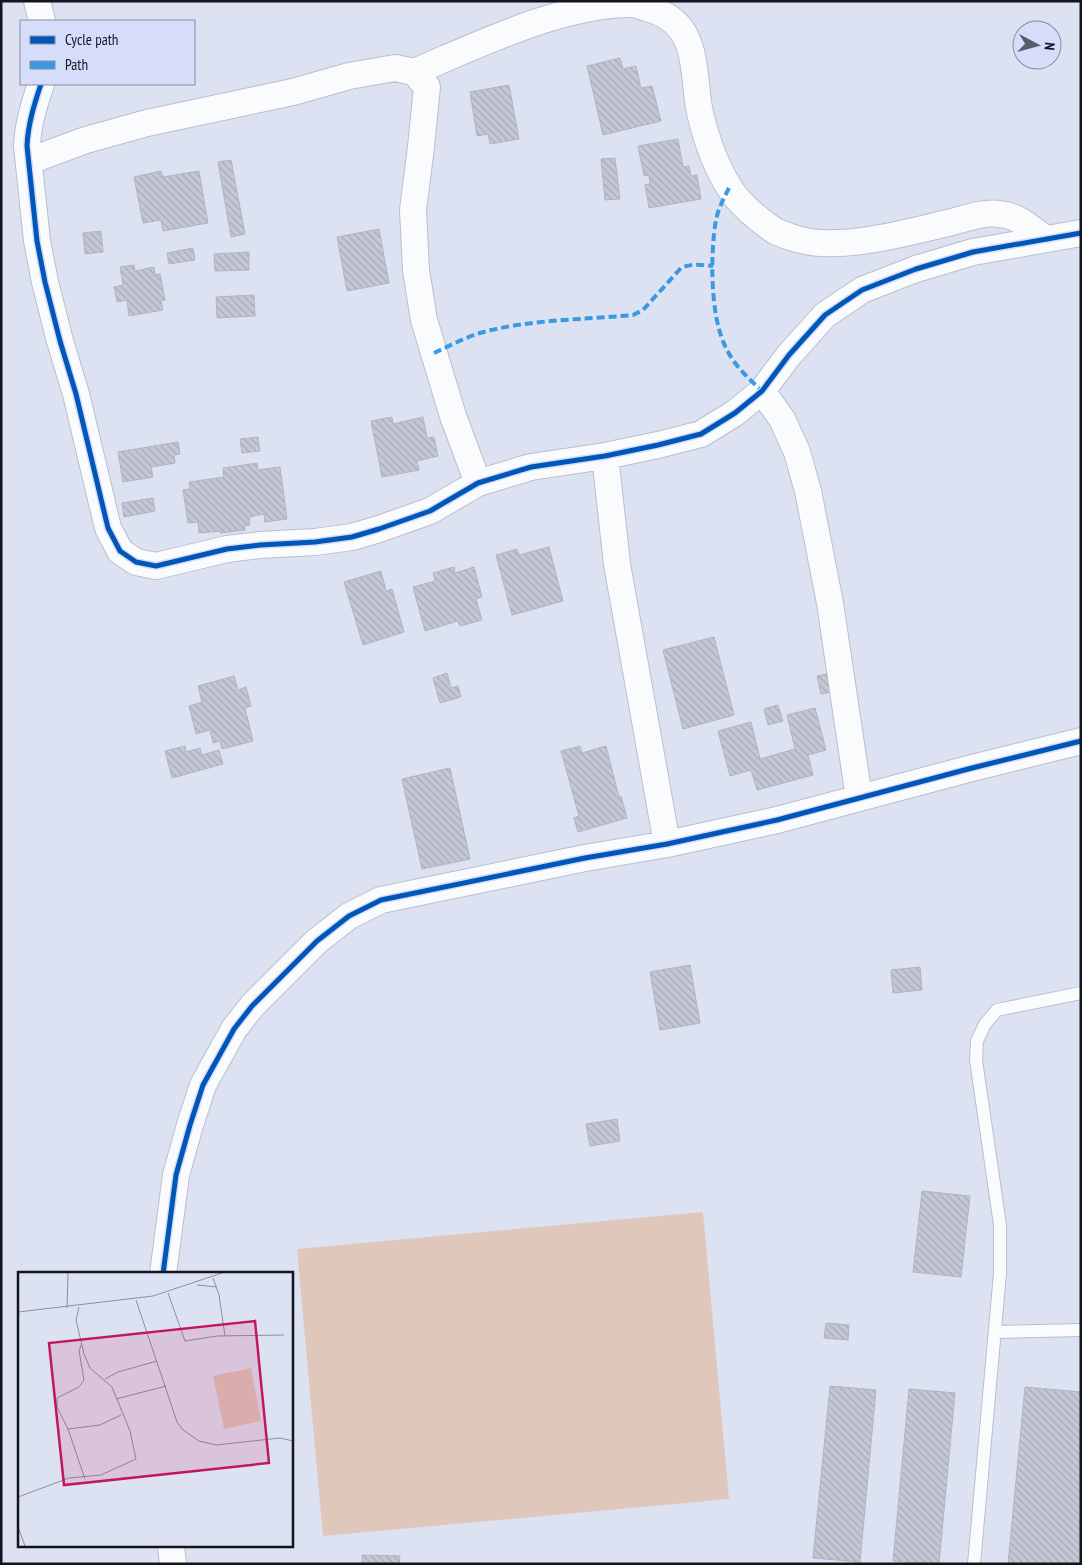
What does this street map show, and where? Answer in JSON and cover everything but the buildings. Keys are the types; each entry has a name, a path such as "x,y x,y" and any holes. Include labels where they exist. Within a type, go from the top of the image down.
{"street":[{"path":"37,1 42,20"},
{"path":"29,161 86,140 148,123 293,92 349,76 396,68 414,72 474,46 544,20 592,8 633,4 660,11 676,22 689,44 700,112 712,154 729,188 750,212 776,232 796,239 820,243 855,241 894,236 983,214 1000,214 1026,224 1044,238"},
{"path":"414,72 427,87 413,210 416,270 424,320 453,416 478,483"},
{"path":"42,85 31,112 27,146 37,241 45,282 76,394 108,528 120,551 136,562 156,566 227,549 352,537 430,511 478,483 531,467 605,456 701,434 735,414 762,391 789,355 825,316 862,290 916,269 973,252 1081,233"},
{"path":"762,391 782,419 797,452 808,491 830,603 859,798"},
{"path":"605,456 618,573 667,844"},
{"path":"163,1272 176,1175 203,1085 221,1051 252,1006 317,941 349,916 381,900 585,858 667,844 777,820 1081,741"},
{"path":"172,1548 173,1564"}],"lane":[{"path":"974,1564 1000,1273 1000,1225 978,1069 977,1041 985,1024 997,1010 1081,993"},
{"path":"996,1332 1081,1330"}],"shaded area":[{"path":"703,1212 729,1499 323,1536 297,1249"}],"marked path":[{"path":"729,188 718,212 714,234 712,267 714,303 721,335 729,354 742,371 762,391"},
{"path":"434,353 474,335 499,328 536,322 633,315 643,310 681,268 693,265 713,266"}],"cycle path":[{"path":"41,85 30,122 27,146 37,241 45,282 76,394 108,528 120,551 136,562 156,566 227,549 352,537 430,511 478,483 531,467 605,456 701,434 735,413 762,391 789,355 825,315 862,290 916,269 973,252 1081,233"},
{"path":"163,1272 176,1175 203,1085 234,1029 252,1006 317,941 349,916 381,900 585,858 667,844 777,820 1081,741"}]}
